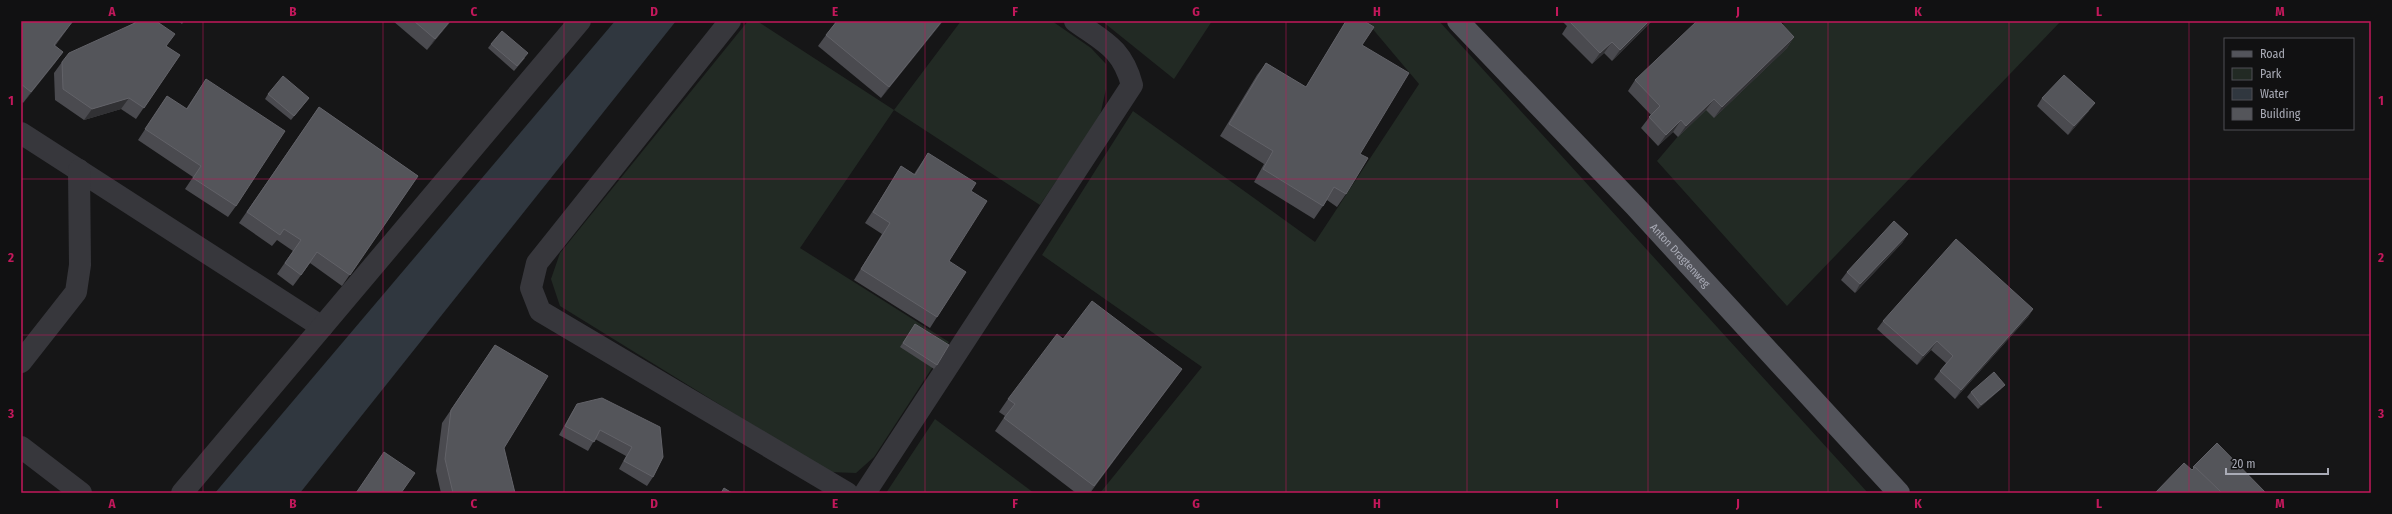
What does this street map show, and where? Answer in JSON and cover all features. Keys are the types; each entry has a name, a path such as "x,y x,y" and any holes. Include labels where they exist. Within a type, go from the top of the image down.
{"main road":[{"name":"Anton Dragtenweg","path":"1459,21 1635,206 1899,493"}],"street":[{"path":"182,493 580,21"},
{"path":"730,21 537,262 531,288 540,310 847,493"},
{"path":"865,493 1132,85 1127,66 1114,49 1075,21"},
{"path":"21,133 322,327"},
{"path":"21,362 76,292 80,265 79,170"},
{"path":"21,447 80,493"}],"green space":[{"path":"748,21 757,21 894,110 800,248 949,342 874,457 856,473 829,472 560,306 551,279 560,253"},
{"path":"961,21 1052,21 1091,48 1106,64 1106,89 1100,116 1040,205 894,110"},
{"path":"1102,21 1212,21 1174,79"},
{"path":"1366,21 1439,21 1868,493 1100,493 1202,367 1042,255 1133,111 1315,242 1419,84"},
{"path":"1786,21 2061,21 1787,306 1657,161 1735,71"},
{"path":"935,419 1034,493 886,493"}],"water":[{"path":"615,21 676,21 300,493 215,493"}],"building":[{"path":"21,21 73,21 54,45 63,52 31,92 21,84"},
{"path":"136,21 156,21 175,34 166,46 180,55 144,108 129,98 92,109 63,89 62,62 69,53 135,23"},
{"path":"414,21 450,21 435,39"},
{"path":"837,21 942,21 889,87 826,35"},
{"path":"1346,21 1364,21 1374,27 1362,45 1409,73 1360,154 1368,158 1346,194 1334,187 1323,206 1263,169 1273,151 1229,124 1266,63 1306,87"},
{"path":"1649,21 1620,50 1612,42 1600,53 1570,22"},
{"path":"1697,21 1779,21 1794,37 1722,107 1714,99 1686,126 1681,120 1666,135 1649,117 1660,106 1635,80"},
{"path":"502,31 528,53 517,66 491,44"},
{"path":"2064,75 2095,103 2074,126 2042,98"},
{"path":"283,76 309,98 294,116 268,94"},
{"path":"206,79 285,131 236,206 193,178 201,166 145,129 167,96 187,109"},
{"path":"319,107 418,176 350,275 317,252 301,275 285,263 301,240 284,229 280,235 247,212"},
{"path":"928,153 976,183 971,191 987,201 949,261 966,272 937,317 861,269 890,223 873,212 901,166 915,175"},
{"path":"1894,221 1908,234 1860,284 1847,272"},
{"path":"1956,239 2033,309 1961,390 1940,371 1953,356 1937,341 1923,356 1883,321"},
{"path":"1092,301 1182,369 1094,486 1004,418 1015,404 1008,399 1057,334 1063,339"},
{"path":"915,324 949,345 937,365 903,343"},
{"path":"495,345 548,376 504,448 515,493 453,493 445,459 451,410"},
{"path":"1994,372 2005,385 1981,405 1971,392"},
{"path":"602,398 660,427 663,457 653,477 624,461 632,447 600,430 594,442 565,426 577,404"},
{"path":"2217,443 2266,493 2222,493 2195,467 2193,467"},
{"path":"384,452 415,473 401,493 356,493"},
{"path":"2184,463 2192,470 2195,467 2222,493 2155,493"},
{"path":"724,488 732,493 721,493"}]}
